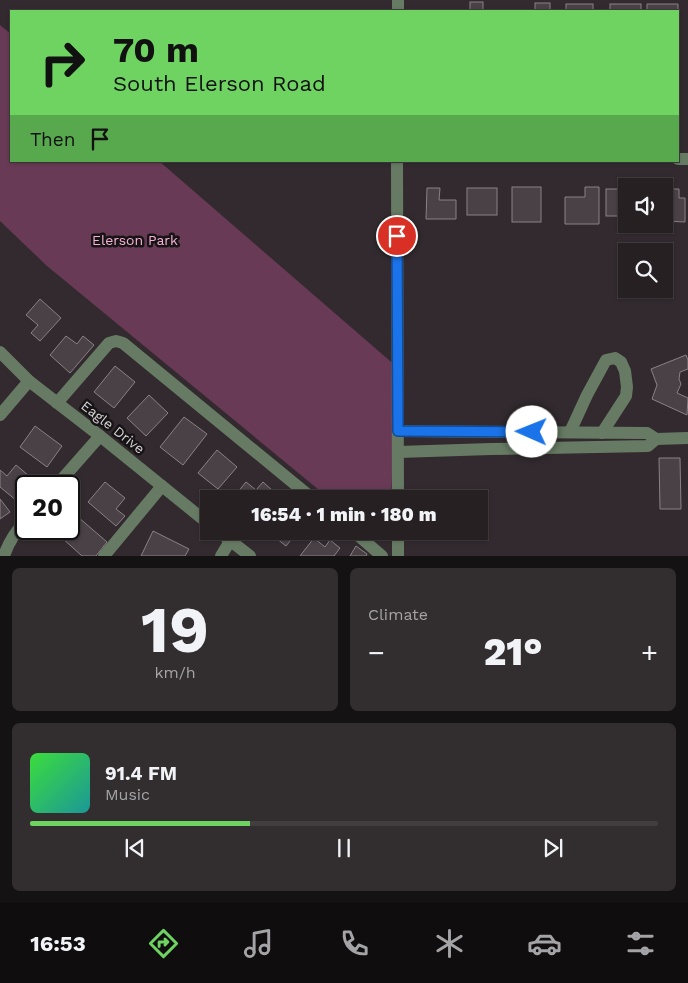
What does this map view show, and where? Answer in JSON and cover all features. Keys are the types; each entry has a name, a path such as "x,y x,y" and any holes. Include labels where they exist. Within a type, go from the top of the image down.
{"street":[{"path":"397,162 398,490"},
{"path":"56,403 109,343 116,341 123,343 302,490"},
{"name":"Eagle Drive","path":"0,352 29,381 200,517"},
{"path":"570,432 606,360 615,358 621,362 625,371 626,396 602,433"},
{"path":"0,415 29,381"},
{"path":"398,431 647,433 656,439 688,438"},
{"path":"66,475 100,436"},
{"path":"398,452 648,446 656,439"},
{"path":"104,556 162,486"},
{"path":"4,556 15,535"},
{"path":"363,540 382,556"},
{"path":"398,540 398,556"},
{"path":"221,556 230,541 250,556"}],"green space":[{"name":"Elerson Park","path":"0,25 10,33 10,162 160,162 397,367 391,490 319,490 47,266 0,221"}],"building":[{"path":"470,2 483,2 483,10 470,10"},
{"path":"535,3 550,3 550,10 535,10"},
{"path":"566,4 593,4 593,10 566,10"},
{"path":"610,4 641,4 641,10 610,10"},
{"path":"647,4 678,4 678,10 647,10"},
{"path":"512,187 541,187 541,222 512,222"},
{"path":"585,187 599,187 599,224 565,224 565,197 585,197"},
{"path":"427,188 440,188 439,200 456,200 456,219 426,219"},
{"path":"467,188 497,188 497,215 467,215"},
{"path":"606,189 618,189 618,216 606,216"},
{"path":"673,189 679,189 679,198 685,198 685,222 673,221"},
{"path":"40,299 61,318 40,341 31,333 38,325 26,315"},
{"path":"66,336 77,344 83,336 94,345 70,373 50,355"},
{"path":"686,355 688,369 680,372 679,379 681,384 677,393 688,398 687,415 652,399 657,385 651,369"},
{"path":"115,366 135,382 114,408 94,392"},
{"path":"149,395 168,413 146,436 127,418"},
{"path":"184,417 207,434 183,465 160,447"},
{"path":"35,426 62,446 47,467 20,447"},
{"path":"217,450 237,467 218,489 198,473"},
{"path":"659,458 680,458 681,509 660,509"},
{"path":"16,465 28,475 15,475 15,499 0,487 0,470 7,476"},
{"path":"105,482 125,498 116,509 125,516 116,526 88,502"},
{"path":"246,482 256,490 239,490"},
{"path":"263,482 272,490 256,490"},
{"path":"0,499 10,512 0,519"},
{"path":"80,519 107,542 96,556 82,556 64,540 80,540"},
{"path":"153,531 189,549 185,556 141,556"},
{"path":"278,540 291,540 286,546"},
{"path":"312,540 316,540 325,547 330,540 340,548 334,556 300,556"},
{"path":"356,546 367,554 366,556 350,556"}],"route":[{"path":"397,236 398,431 532,432"}]}
